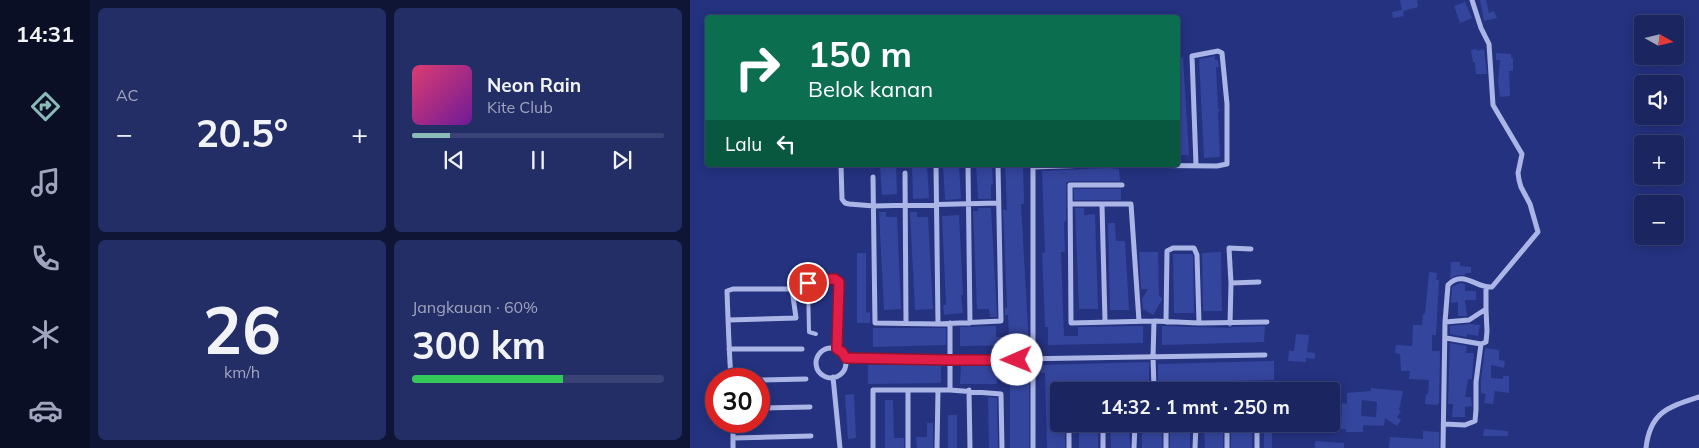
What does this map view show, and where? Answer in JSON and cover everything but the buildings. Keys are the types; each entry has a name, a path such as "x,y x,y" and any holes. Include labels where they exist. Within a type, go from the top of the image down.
{"street":[{"path":"1443,448 1445,322 1448,285 1451,281 1458,279 1474,280 1480,286 1492,286 1538,230 1530,204 1520,187 1518,173 1522,154 1493,105 1489,44 1481,28 1472,0"},
{"path":"1180,165 1196,166 1225,165 1228,162 1224,60 1222,53 1218,51 1192,56 1196,166"},
{"path":"841,167 841,195 844,203 874,206 999,203"},
{"path":"936,167 938,324"},
{"path":"968,167 970,323"},
{"path":"873,177 875,323 938,324 1001,321 998,167"},
{"path":"1033,167 1033,448"},
{"path":"905,172 906,322"},
{"path":"1122,185 1070,185 1071,324 1154,320 1230,324 1267,322"},
{"path":"1070,204 1131,204 1139,321"},
{"path":"1102,205 1105,321"},
{"path":"1166,322 1167,251 1173,248 1194,248 1198,254 1199,323"},
{"path":"1230,324 1231,283 1229,248 1252,249"},
{"path":"1231,283 1259,282"},
{"path":"1444,424 1465,425 1475,421 1476,382 1482,344 1487,339 1486,287"},
{"path":"728,320 796,318 792,289 733,289 727,291 728,320 729,349 730,368"},
{"path":"1445,322 1469,320 1486,309"},
{"path":"1154,320 1154,382"},
{"path":"950,323 950,390"},
{"path":"1446,338 1482,344"},
{"path":"729,349 802,349"},
{"path":"826,349 837,349 846,358 845,368 842,373 833,377 826,376 821,373 817,362 818,357 826,349"},
{"path":"846,358 1034,360 1265,355"},
{"path":"833,377 840,448"},
{"path":"770,380 806,379"},
{"path":"873,448 873,390 970,390 1001,394 1002,448"},
{"path":"908,390 908,448"},
{"path":"937,448 938,390"},
{"path":"970,390 970,448"},
{"path":"1646,448 1648,434 1658,416 1666,408 1699,397"},
{"path":"770,408 810,407"},
{"path":"1069,432 1069,448"},
{"path":"1103,432 1103,448"},
{"path":"1134,448 1135,432"},
{"path":"1166,432 1166,448"},
{"path":"1195,448 1196,432"},
{"path":"1227,432 1227,448"},
{"path":"1257,432 1257,448"},
{"path":"733,433 733,448"},
{"path":"733,438 811,436"}],"lane":[{"path":"816,334 808,332 808,283 812,280 835,279 839,282 837,349"}],"route":[{"path":"808,283 812,280 835,279 839,282 837,349 846,358 1017,360"}]}
